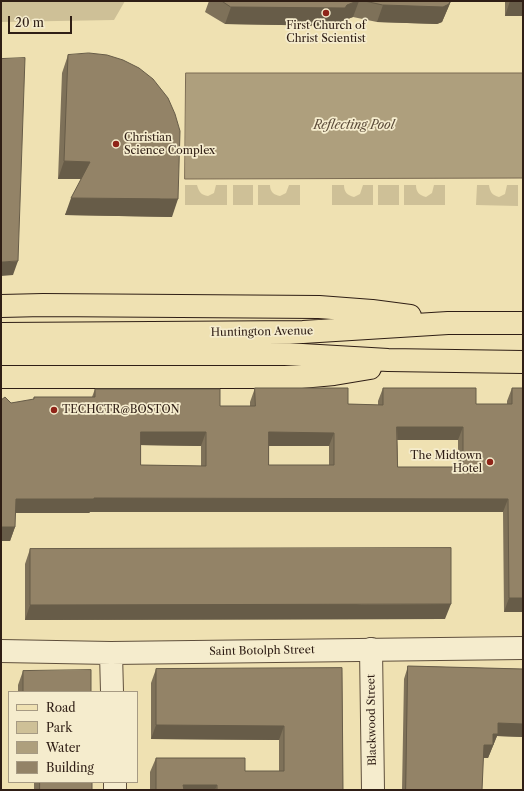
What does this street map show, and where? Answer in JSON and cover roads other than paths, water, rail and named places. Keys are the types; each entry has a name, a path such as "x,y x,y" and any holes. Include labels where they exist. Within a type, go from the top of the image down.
{"main road":[{"path":"1,306 319,307 391,313 448,323"},
{"name":"Huntington Avenue","path":"1,334 308,332 448,323 523,323"},
{"name":"Huntington Avenue","path":"1,354 285,354 405,361 523,362"},
{"path":"1,378 301,377 355,371 405,361"}],"street":[{"name":"Saint Botolph Street","path":"1,650 111,653 523,648"},
{"name":"Blackwood Street","path":"371,649 373,790"},
{"path":"111,653 112,691"}],"water":[{"name":"Reflecting Pool","path":"186,73 523,73 523,178 185,179"}],"place":[{"name":"First Church of Christ Scientist","path":"326,13"},
{"name":"Christian Science Complex","path":"116,144"},
{"name":"TECHCTR@BOSTON","path":"54,410"},
{"name":"The Midtown Hotel","path":"490,462"}]}
